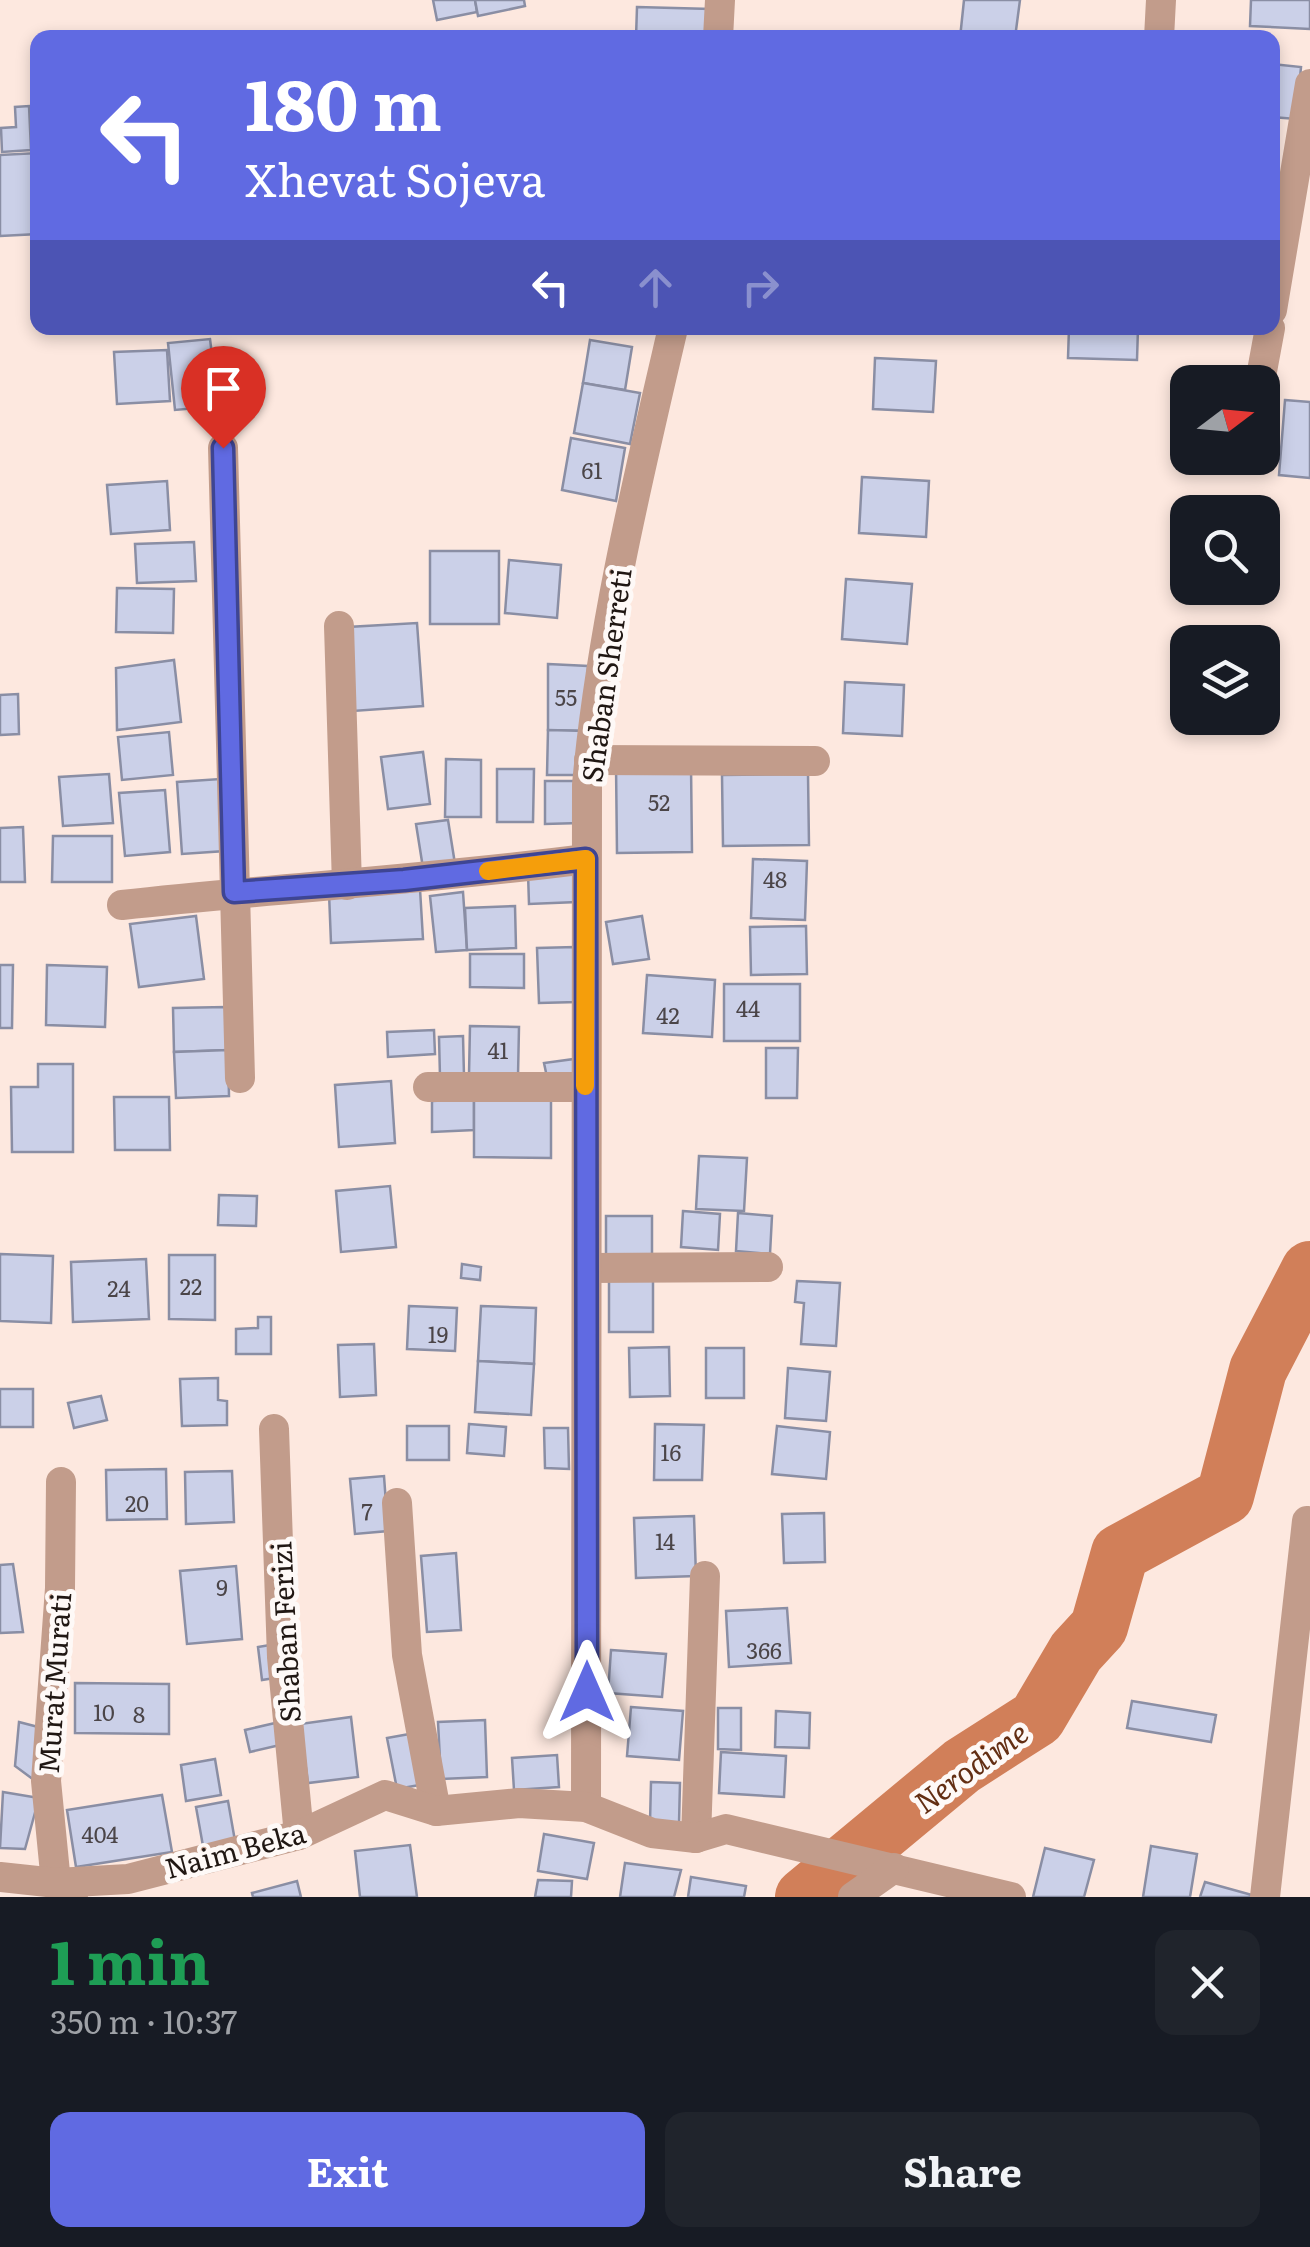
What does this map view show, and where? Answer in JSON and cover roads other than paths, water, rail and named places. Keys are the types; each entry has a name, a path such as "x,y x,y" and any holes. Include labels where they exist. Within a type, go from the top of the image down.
{"street":[{"path":"718,30 720,0"},
{"path":"1159,30 1161,0"},
{"path":"1280,262 1310,84"},
{"name":"Shaban Sherreti","path":"586,1807 586,859 592,720 615,592 671,335"},
{"path":"1263,365 1269,335"},
{"path":"223,448 240,1078"},
{"path":"340,626 347,885"},
{"path":"590,760 815,761"},
{"path":"122,904 586,859"},
{"path":"428,1087 585,1087"},
{"path":"588,1268 768,1268"},
{"name":"Shaban Ferizi","path":"274,1429 282,1656 299,1835"},
{"name":"Murat Murati","path":"62,1482 60,1588 46,1781 68,1890"},
{"path":"398,1503 407,1654 436,1810"},
{"path":"1265,1897 1308,1522"},
{"path":"696,1838 706,1576"},
{"name":"Naim Beka","path":"0,1877 68,1890 128,1878 299,1835 385,1795 436,1810 519,1803 586,1807 652,1833 696,1838 726,1829 1011,1897"},
{"path":"853,1897 894,1868"}],"waterway":[{"name":"Nerodime","path":"804,1897 962,1766 1037,1718 1076,1652 1099,1627 1120,1553 1225,1496 1258,1370 1310,1270"}]}
